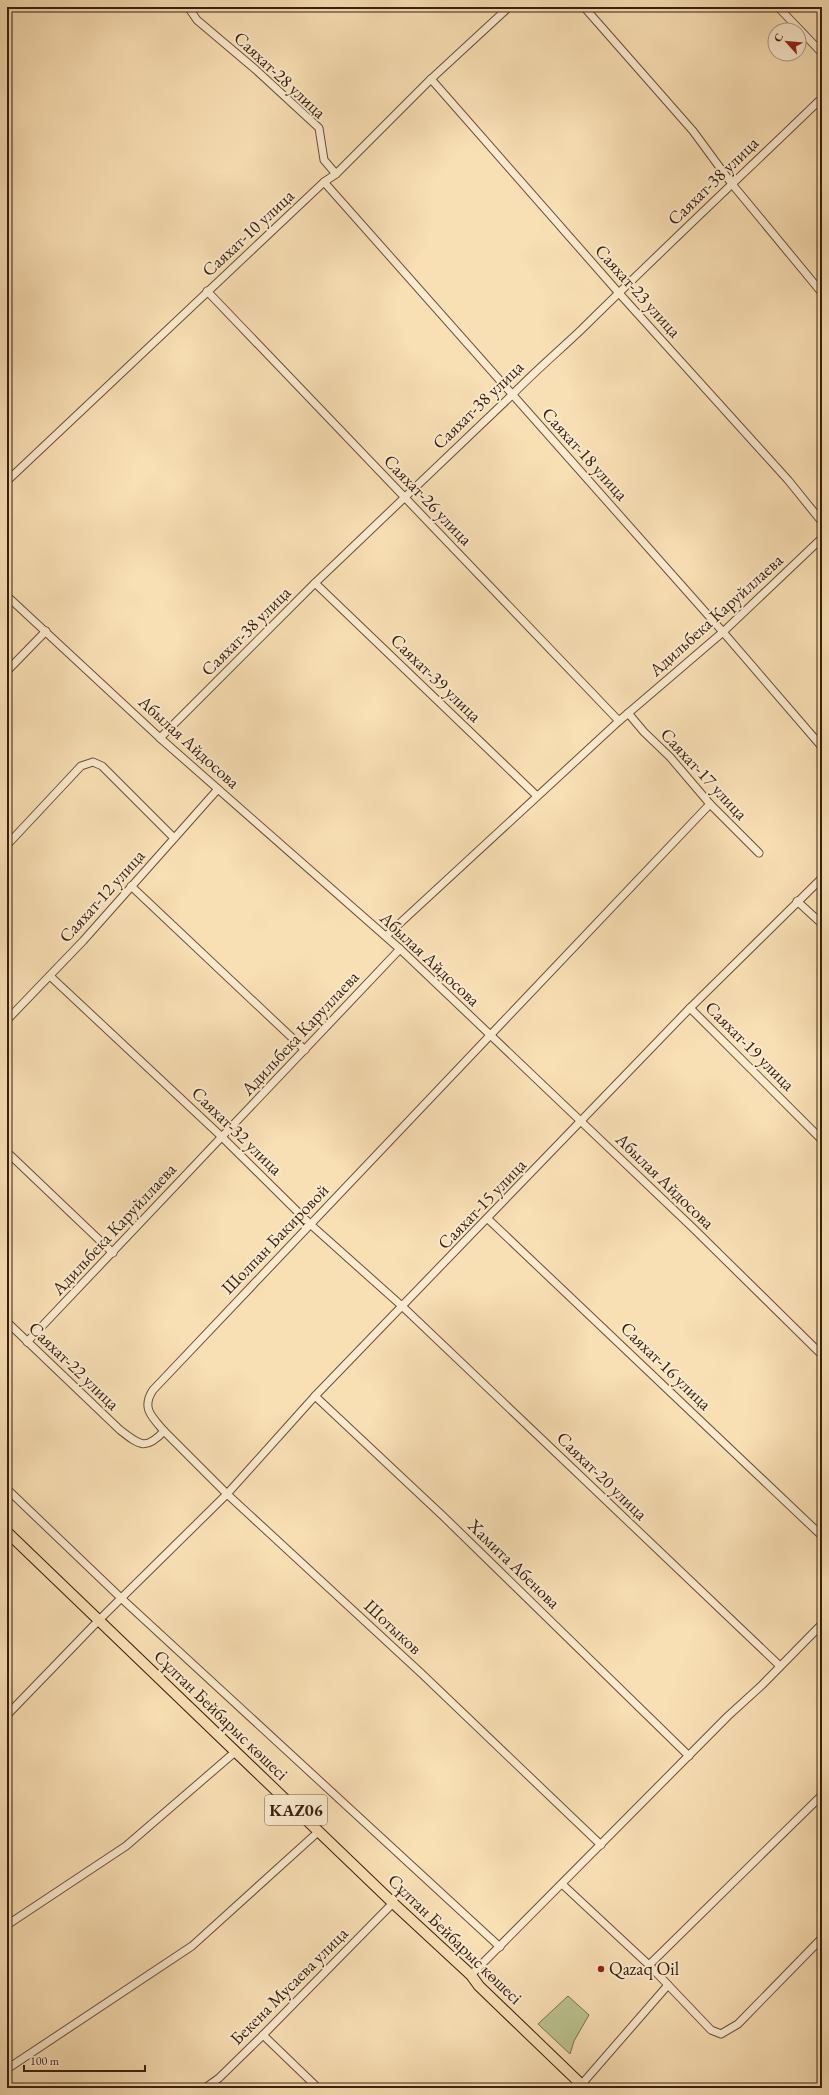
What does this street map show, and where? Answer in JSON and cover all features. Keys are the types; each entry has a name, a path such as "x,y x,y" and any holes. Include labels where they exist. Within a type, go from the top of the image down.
{"main road":[{"name":"Сұлтан Бейбарыс көшесі","path":"7,1532 318,1832 471,1975 479,1986 583,2086"}],"street":[{"name":"Саяхат-28 улица","path":"188,7 197,20 255,69 319,128 324,160 336,174"},
{"name":"Саяхат-10 улица","path":"7,481 324,182 336,174 431,79 509,7"},
{"path":"584,7 693,131 732,184 822,293"},
{"path":"778,7 822,53"},
{"name":"Саяхат-23 улица","path":"431,79 618,292 788,480 822,522"},
{"name":"Саяхат-38 улица","path":"160,738 315,583 512,395 538,368 582,329 618,292 822,98"},
{"name":"Саяхат-18 улица","path":"324,182 723,632 822,747"},
{"name":"Саяхат-26 улица","path":"208,291 619,721"},
{"name":"Адильбека Каруйллаева","path":"628,714 723,632 822,538"},
{"name":"Саяхат-39 улица","path":"315,583 536,795"},
{"name":"Абылая Айдосова","path":"7,596 160,738 400,949 582,1122 822,1355"},
{"path":"7,671 46,631"},
{"path":"386,936 536,795 628,714"},
{"name":"Саяхат-17 улица","path":"628,714 670,757 710,804 759,853"},
{"path":"7,845 81,766 93,762 102,766 174,838"},
{"name":"Саяхат-12 улица","path":"7,1020 84,941 218,789"},
{"name":"Шолпан Бакировой","path":"164,1431 150,1414 148,1398 153,1390 710,804"},
{"name":"Саяхат-15 улица","path":"7,1715 99,1620 227,1494 315,1396 582,1122 690,1008 822,878"},
{"path":"131,886 305,1050"},
{"path":"797,901 822,924"},
{"name":"Адильбека Каруллаева","path":"222,1137 400,949"},
{"name":"Саяхат-32 улица","path":"50,976 222,1137 310,1224 403,1307"},
{"name":"Саяхат-19 улица","path":"690,1008 822,1140"},
{"name":"Адильбека Каруйллаева","path":"28,1342 222,1137"},
{"path":"7,1152 113,1253"},
{"name":"Саяхат-16 улица","path":"488,1219 822,1536"},
{"name":"Саяхат-20 улица","path":"403,1307 780,1666"},
{"name":"Саяхат-22 улица","path":"7,1322 135,1443 144,1445 155,1441 164,1431"},
{"name":"Хамита Абенова","path":"315,1396 444,1517 689,1756"},
{"name":"Шотыков","path":"164,1431 227,1494 421,1673 601,1845"},
{"path":"7,1489 121,1598 500,1947"},
{"path":"471,1975 822,1624"},
{"path":"7,1925 126,1846 235,1752"},
{"path":"649,1965 822,1795"},
{"path":"7,2069 192,1946 318,1832"},
{"path":"562,1884 649,1965 711,2030 721,2034 738,2024 822,1938"},
{"name":"Бекена Мусаева улица","path":"205,2088 219,2078 263,2035 393,1903"},
{"path":"583,2086 668,1985"},
{"path":"263,2035 318,2088"}],"green space":[{"path":"568,1996 589,2015 574,2041 570,2054 538,2024"}],"place":[{"name":"Qazaq Oil","path":"601,1969"}]}
